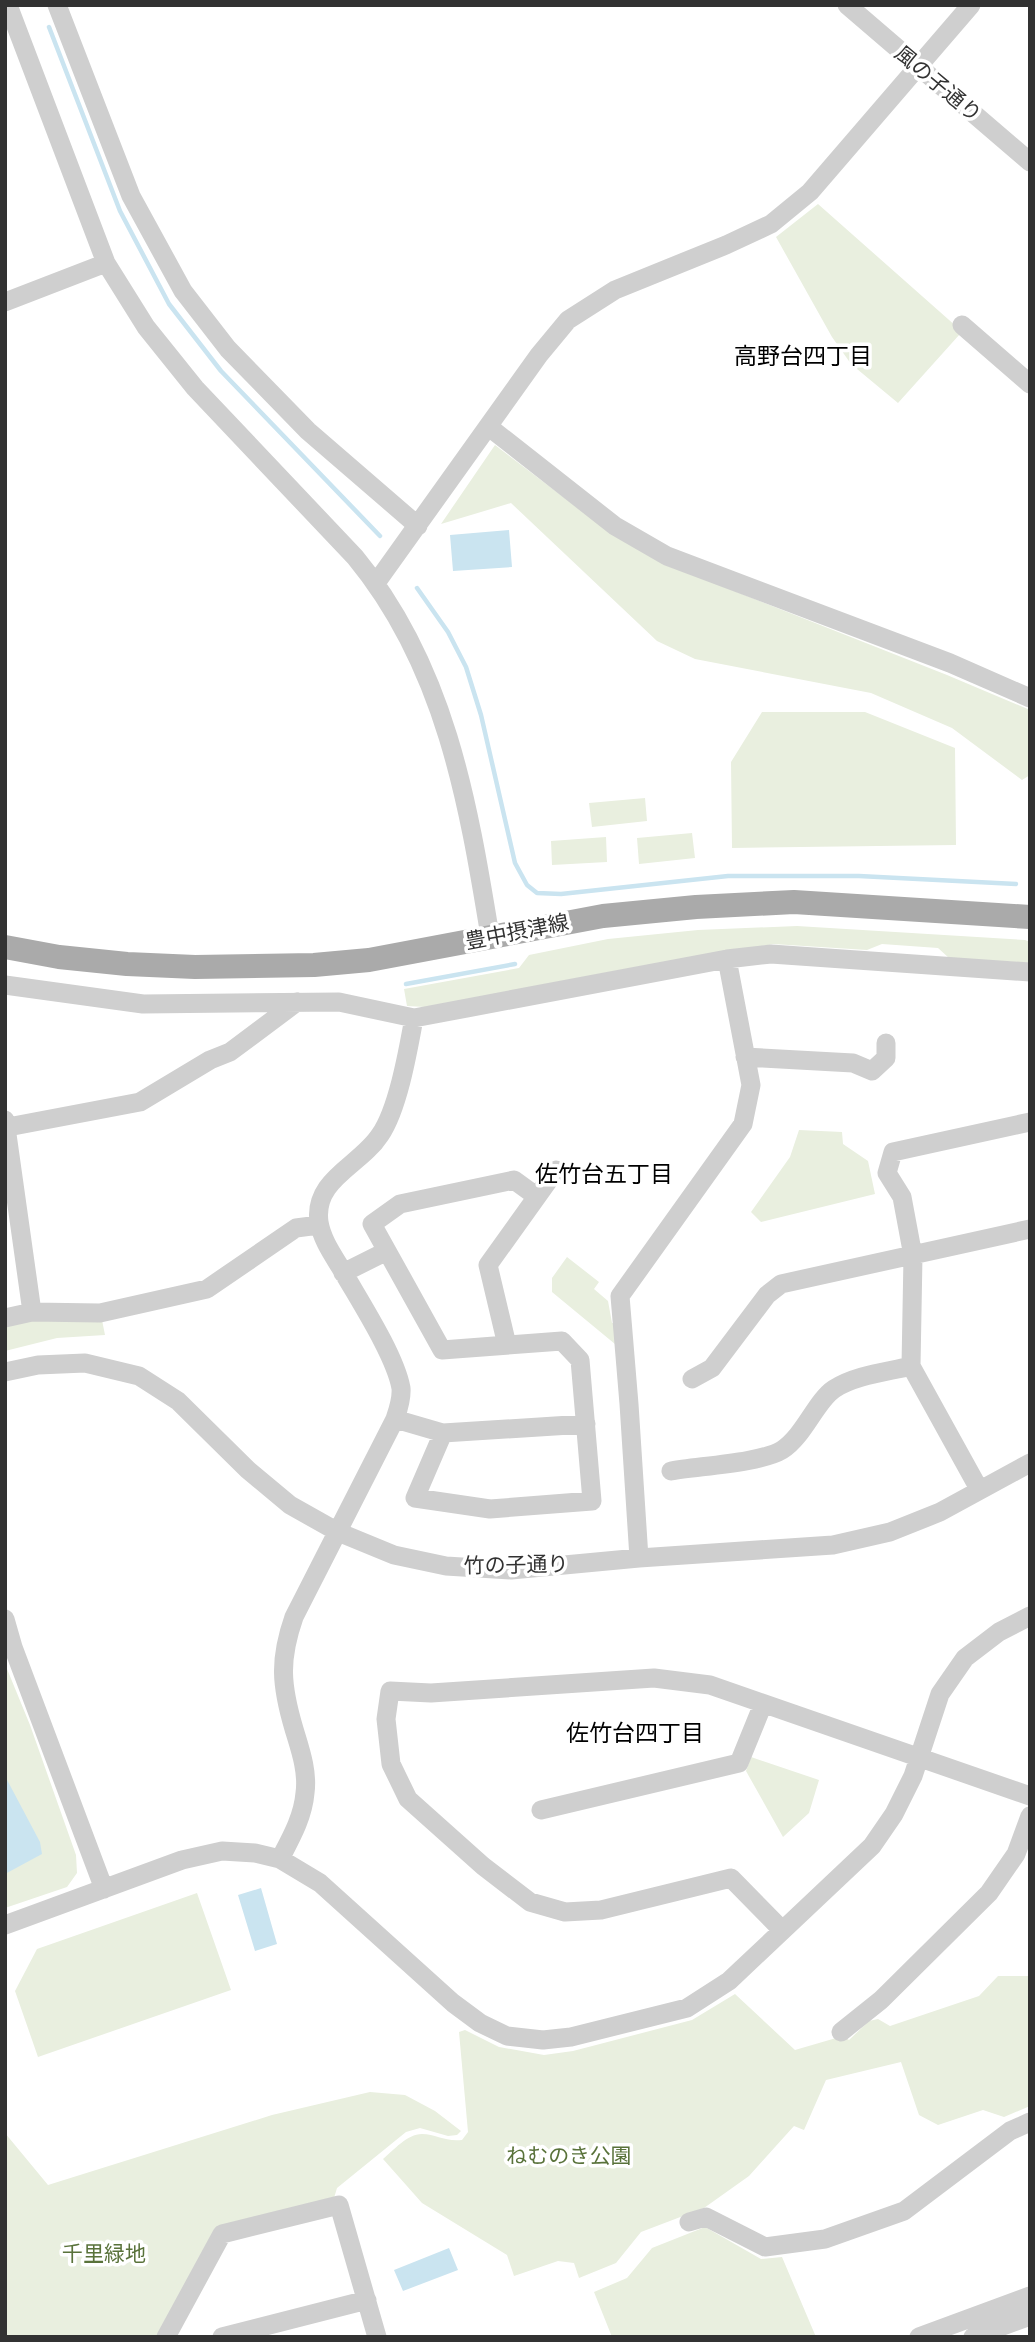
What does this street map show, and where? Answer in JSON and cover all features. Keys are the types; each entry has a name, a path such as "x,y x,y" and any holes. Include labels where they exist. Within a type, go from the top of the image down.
{"main road":[{"name":"豊中摂津線","path":"5,947 59,957 127,964 195,967 314,965 369,960 603,916 696,907 794,902 1030,917"}],"street":[{"path":"8,5 106,264 146,327 195,388 355,557 376,583 427,673 460,771 491,936"},
{"path":"57,5 131,196 183,291 228,349 308,431 418,526"},
{"name":"風の子通り","path":"847,5 1030,162"},
{"path":"376,583 539,355 568,320 615,290 771,224 810,192 971,5"},
{"path":"5,302 106,264"},
{"path":"962,325 1030,384"},
{"path":"489,427 615,526 667,556 950,663 1030,698"},
{"path":"5,985 143,1004 339,1002 414,1018 727,959 771,954 1030,972"},
{"path":"639,1558 629,1404 615,1291 743,1124 751,1085 727,959"},
{"path":"32,1312 6,1123 140,1102 210,1060 230,1052 297,1002"},
{"path":"280,1858 298,1824 306,1793 304,1765 288,1710 282,1675 284,1645 294,1617 395,1419 401,1390 392,1361 324,1239 318,1210 322,1194 335,1178 369,1150 381,1135 391,1113 414,1018"},
{"path":"746,1057 853,1063 872,1070 886,1058 886,1043"},
{"path":"979,1489 911,1367 914,1256 902,1197 887,1173 893,1152 1030,1122"},
{"path":"508,1345 488,1265 555,1170"},
{"path":"443,1433 415,1498 491,1509 592,1501 580,1360 562,1341 442,1350 372,1224 400,1204 514,1180 536,1196"},
{"path":"5,1318 32,1312 100,1313 207,1289 296,1228 319,1224"},
{"path":"692,1379 712,1368 767,1295 781,1284 1030,1229"},
{"path":"343,1273 387,1251"},
{"name":"竹の子通り","path":"5,1372 38,1366 85,1363 139,1376 177,1401 248,1470 290,1505 338,1532 394,1555 446,1566 511,1570 833,1545 890,1532 940,1512 1030,1462"},
{"path":"671,1471 751,1460 798,1449 832,1390 863,1377 911,1367"},
{"path":"395,1419 443,1433 586,1424"},
{"path":"5,1925 182,1860 222,1851 255,1853 280,1858 320,1883 453,2003 480,2023 507,2036 542,2040 571,2037 687,2008 729,1981 872,1846 894,1814 913,1776 940,1694 965,1658 999,1632 1030,1615"},
{"path":"5,1619 13,1647 104,1889"},
{"path":"782,1930 731,1878 601,1910 565,1912 530,1902 483,1866 408,1799 391,1764 386,1718 390,1691 431,1693 654,1678 710,1685 1030,1796"},
{"path":"541,1810 739,1763 762,1704"},
{"path":"841,2032 881,2000 989,1894 1016,1854 1030,1816"},
{"path":"689,2222 706,2217 765,2247 825,2239 904,2211 1010,2131 1030,2122"},
{"path":"166,2337 222,2234 339,2205 377,2337"},
{"path":"919,2337 954,2330 1030,2295"},
{"path":"222,2337 367,2300"},
{"path":"973,2337 1030,2316"}],"green space":[{"path":"818,204 957,327 960,334 898,403 851,364 832,337 776,237"},
{"path":"495,445 612,534 666,564 1030,710 1030,775 1022,780 952,728 871,693 695,659 657,641 511,503 441,524"},
{"path":"762,712 865,712 955,748 956,845 732,848 731,762"},
{"path":"645,798 647,821 592,827 589,803"},
{"path":"692,833 695,858 639,864 637,838"},
{"path":"606,837 607,862 552,865 551,841"},
{"path":"797,926 1025,940 1030,942 1030,963 949,958 938,948 882,944 867,950 773,944 425,1007 407,1006 404,989 519,968 529,955 608,939 698,930"},
{"path":"799,1130 842,1132 843,1144 868,1161 875,1194 761,1222 751,1212 790,1157"},
{"path":"567,1257 599,1282 594,1289 608,1301 612,1323 618,1323 621,1349 552,1292 552,1278"},
{"path":"29,1320 102,1320 105,1335 57,1338 5,1351 5,1325"},
{"path":"5,1664 30,1725 76,1855 77,1873 67,1887 5,1908"},
{"path":"751,1757 819,1780 809,1813 783,1837 746,1771"},
{"path":"197,1893 231,1990 38,2057 15,1991 37,1949"},
{"name":"ねむのき公園","path":"998,1976 1030,1976 1030,2106 1004,2117 983,2110 938,2125 919,2115 901,2062 826,2080 804,2130 794,2126 749,2176 704,2208 641,2232 616,2263 579,2278 574,2263 558,2261 514,2276 507,2255 422,2203 383,2159 401,2143 416,2135 427,2134 462,2140 468,2132 459,2032 465,2030 499,2047 544,2055 573,2051 692,2020 735,1994 795,2050 843,2036 849,2040 869,2021 878,2019 890,2026 979,1996"},
{"name":"千里緑地","path":"370,2092 405,2095 435,2111 461,2131 457,2135 448,2136 420,2128 406,2132 337,2188 334,2198 217,2228 156,2337 5,2337 5,2133 48,2185 272,2115"},
{"path":"705,2227 761,2259 782,2257 816,2337 612,2337 594,2292 627,2278 652,2248"}],"water":[{"path":"509,530 512,567 453,571 450,535"},
{"path":"5,1776 40,1842 42,1854 5,1874"},
{"path":"261,1888 277,1944 255,1951 238,1895"},
{"path":"449,2248 458,2270 403,2291 394,2270"}],"waterway":[{"path":"49,27 120,211 169,304 221,371 380,536"},
{"path":"417,588 448,632 466,667 481,715 515,863 527,885 537,893 561,894 728,876 859,876 1016,884"},
{"path":"406,984 515,964"}],"district":[{"name":"高野台四丁目","path":"803,356"},
{"name":"佐竹台五丁目","path":"604,1174"},
{"name":"佐竹台四丁目","path":"635,1733"}]}
